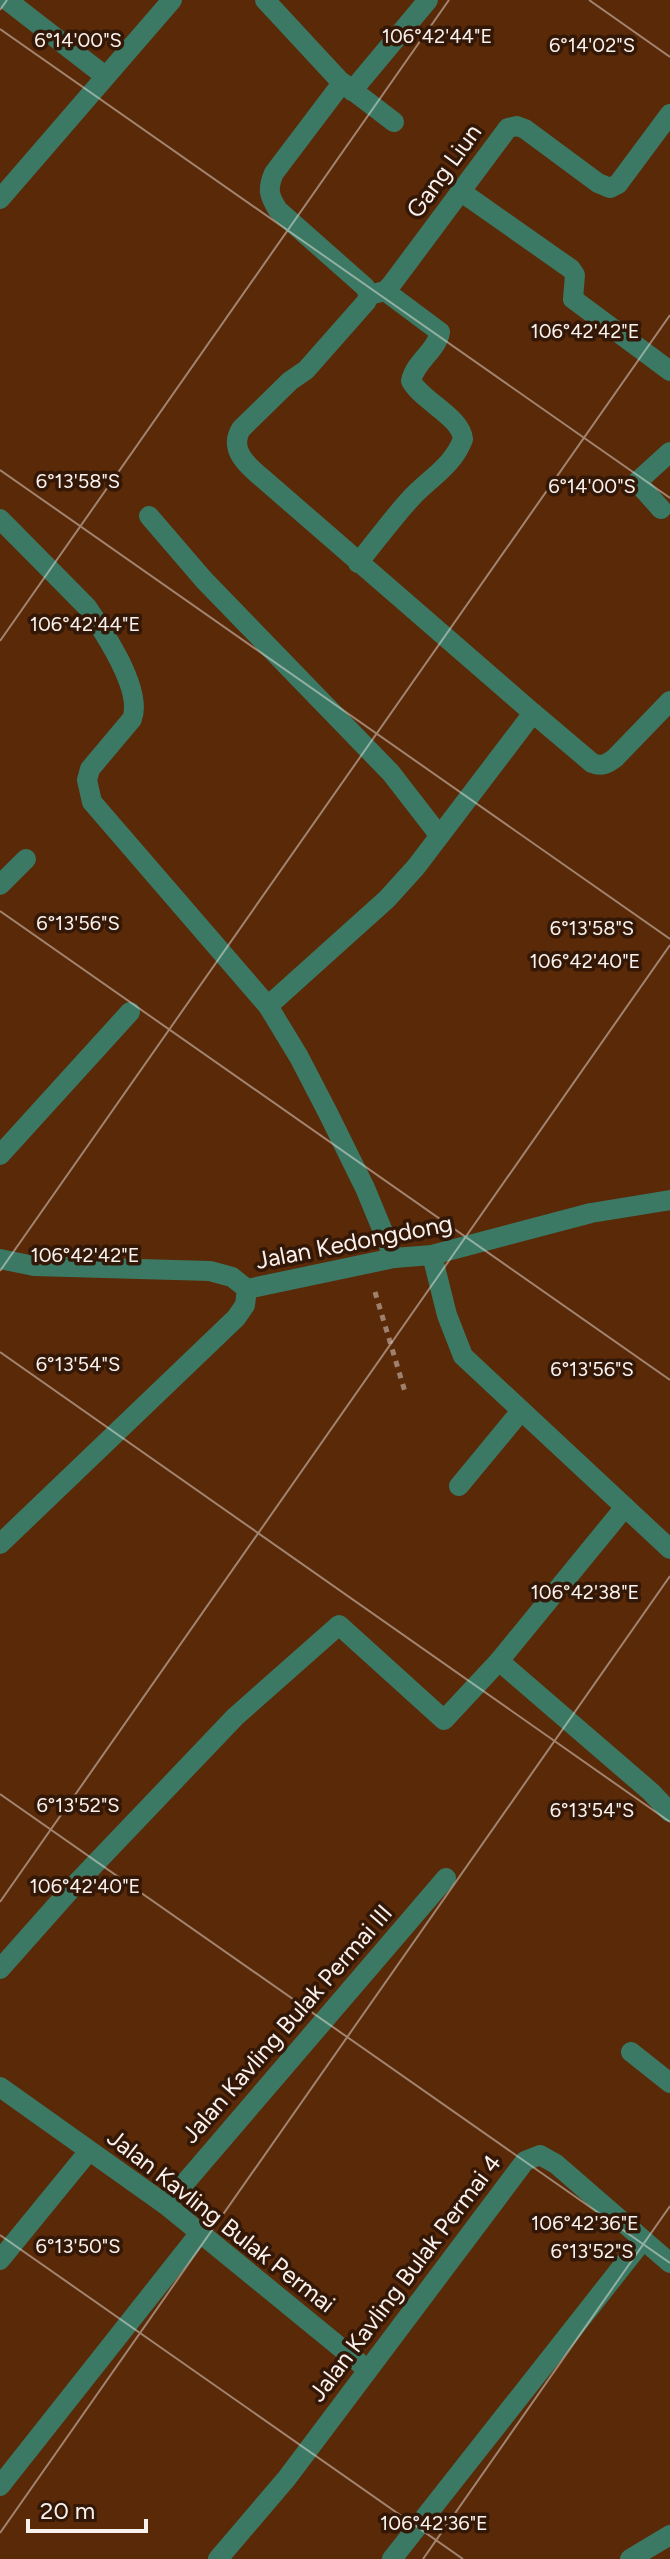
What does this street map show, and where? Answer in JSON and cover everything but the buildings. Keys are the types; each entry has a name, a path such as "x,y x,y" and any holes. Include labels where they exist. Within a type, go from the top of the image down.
{"street":[{"path":"7,0 105,76"},
{"path":"0,199 172,0"},
{"path":"265,0 347,87 394,122"},
{"path":"428,0 347,87 274,173 268,185 278,210 365,287 440,332 439,339 413,371 411,381 460,427 463,439 454,456 415,495 358,563 592,763 605,765 615,758 670,701"},
{"name":"Gang Liun","path":"358,563 246,462 236,441 241,429 290,381 306,370 377,293 508,128 517,126 525,129 598,183 610,188 616,186 670,114"},
{"path":"460,191 571,269 575,275 573,299 670,371"},
{"path":"661,509 637,482 670,452"},
{"path":"149,516 204,580 391,773 439,835"},
{"path":"0,519 87,607 133,693 135,711 132,719 88,774 88,794 92,802 268,1006 328,1113 365,1188 394,1258"},
{"path":"268,1006 387,899 416,867 533,713"},
{"path":"0,885 26,859"},
{"path":"0,1155 130,1012"},
{"name":"Jalan Kedongdong","path":"0,1259 34,1266 210,1271 232,1277 247,1289 394,1258 432,1255 591,1213 670,1200"},
{"path":"432,1255 447,1315 463,1356 670,1549"},
{"path":"0,1544 236,1318 245,1305 247,1289"},
{"path":"459,1486 521,1411"},
{"path":"0,1969 71,1889 235,1717 339,1625 444,1720 499,1661 625,1507"},
{"path":"499,1661 651,1792 670,1812"},
{"name":"Jalan Kavling Bulak Permai III","path":"166,2205 446,1878"},
{"path":"631,2052 670,2083"},
{"name":"Jalan Kavling Bulak Permai","path":"0,2087 166,2205 368,2370"},
{"path":"0,2260 89,2151"},
{"name":"Jalan Kavling Bulak Permai 4","path":"218,2559 287,2478 525,2161 540,2155 556,2164 643,2240"},
{"path":"0,2486 199,2234"},
{"path":"392,2559 643,2240 670,2263"},
{"path":"630,2559 670,2535"}],"path":[{"path":"366,1265 406,1395"}]}
